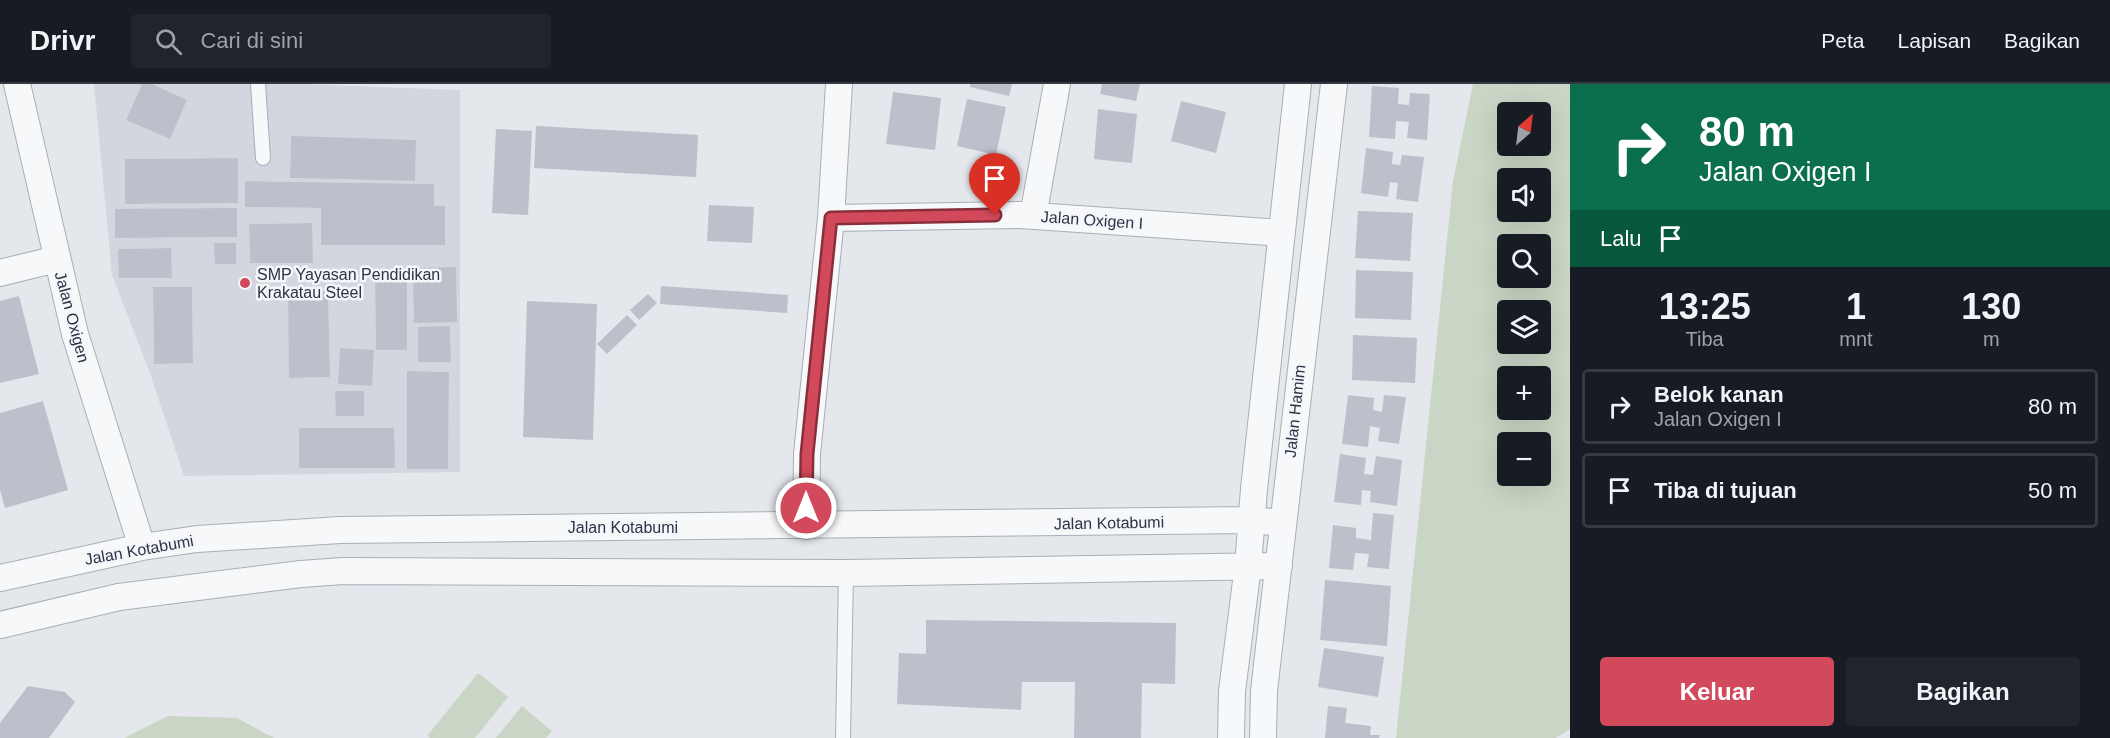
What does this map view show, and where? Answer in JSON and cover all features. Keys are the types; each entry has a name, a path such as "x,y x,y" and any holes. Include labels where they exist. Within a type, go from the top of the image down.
{"street":[{"name":"Jalan Oxigen","path":"17,84 75,334 142,547"},
{"path":"806,526 807,454 831,218 839,84"},
{"path":"1033,216 1057,84"},
{"name":"Jalan Hamim","path":"1231,738 1232,691 1248,566 1298,84"},
{"name":"Jalan Hamim","path":"1263,738 1264,691 1334,84"},
{"name":"Jalan Oxigen I","path":"831,218 1033,216 1282,233"},
{"path":"0,273 57,259"},
{"name":"Jalan Kotabumi","path":"0,578 142,547 197,539 340,530 1251,520 1283,523"},
{"path":"340,530 343,571"},
{"path":"0,625 118,597 301,573 343,571 846,573 1279,566"}],"lane":[{"path":"258,84 263,158"},
{"path":"843,738 846,573"}],"shaded area":[{"name":"SMP Yayasan Pendidikan Krakatau Steel","path":"94,84 142,84 126,120 170,139 187,100 152,84 299,84 460,90 460,472 184,476 150,373 112,275","holes":["291,137 415,140 415,181 290,178","237,158 238,203 125,204 125,159","245,181 433,184 434,206 444,206 245,207","115,209 237,237 115,238","312,223 312,263 250,263 249,224","171,248 171,278 119,278 119,249","375,278 406,278 406,350 376,349","192,287 193,363 154,363 153,288","328,291 330,377 290,378 288,292","418,327 450,327 451,361 418,362","340,348 374,350 372,386 338,384","408,371 449,372 448,469","336,391 364,391 364,416 336,416","299,428 394,428 394,468 300,468"]}],"green space":[{"path":"1473,84 1570,84 1570,729 1556,738 1396,738 1453,181"},
{"path":"478,673 508,697 475,738 430,738 427,736"},
{"path":"522,706 552,731 546,738 496,738"},
{"path":"168,716 237,718 274,738 124,738"}],"building":[{"path":"142,84 152,84 187,100 170,139 126,120"},
{"path":"970,84 1012,84 1009,96 970,87"},
{"path":"1102,84 1140,84 1136,101 1100,94"},
{"path":"1372,86 1399,88 1398,104 1409,105 1410,93 1430,94 1427,140 1407,138 1409,122 1396,121 1395,139 1369,137"},
{"path":"893,92 941,98 935,150 886,144"},
{"path":"967,99 1006,107 996,155 957,146"},
{"path":"1181,101 1226,112 1216,153 1171,141"},
{"path":"1098,109 1137,114 1132,163 1094,159"},
{"path":"536,126 698,135 696,177 534,168"},
{"path":"496,129 532,131 528,215 492,213"},
{"path":"291,136 416,140 415,181 290,178"},
{"path":"1366,148 1393,152 1392,164 1400,165 1402,155 1424,157 1418,202 1396,199 1398,183 1390,182 1388,197 1361,193"},
{"path":"238,158 238,203 125,204 125,159"},
{"path":"245,181 434,184 434,206 445,206 445,245 321,245 321,208 245,207"},
{"path":"709,205 754,207 752,243 707,241"},
{"path":"237,208 237,237 115,238 115,209"},
{"path":"1358,211 1413,213 1410,261 1355,258"},
{"path":"312,223 313,263 250,263 249,224"},
{"path":"214,243 236,243 236,264 215,264"},
{"path":"171,248 172,278 119,278 118,249"},
{"path":"456,267 457,322 414,323 413,268"},
{"path":"1356,270 1413,272 1411,320 1355,318"},
{"path":"375,278 407,278 407,350 376,350"},
{"path":"661,286 788,295 787,313 660,304"},
{"path":"153,287 192,287 193,363 154,364"},
{"path":"328,291 330,377 289,378 288,292"},
{"path":"648,294 657,303 639,320 630,310"},
{"path":"19,296 39,374 0,383 0,301"},
{"path":"527,301 597,304 593,440 523,437"},
{"path":"627,315 637,325 607,354 597,344"},
{"path":"450,326 451,362 418,362 418,327"},
{"path":"1353,335 1417,338 1415,383 1352,380"},
{"path":"340,348 374,350 372,386 338,384"},
{"path":"407,371 449,372 448,469 407,469"},
{"path":"335,391 364,391 364,416 336,416"},
{"path":"1348,395 1374,398 1373,410 1382,412 1384,395 1406,397 1399,444 1378,441 1380,428 1370,426 1368,447 1342,444"},
{"path":"43,401 68,490 5,508 0,490 0,413"},
{"path":"299,428 394,428 395,468 299,468"},
{"path":"1340,454 1366,458 1364,474 1373,475 1376,456 1402,460 1397,506 1370,502 1371,491 1362,490 1361,505 1334,502"},
{"path":"1373,513 1394,515 1389,569 1367,567 1369,554 1355,553 1353,570 1329,568 1333,525 1356,528 1356,538 1371,540"},
{"path":"1325,580 1391,586 1387,646 1320,640"},
{"path":"926,620 1176,623 1175,684 1142,683 1141,738 1074,738 1075,682 1022,682 1021,710 897,704 899,653 926,654"},
{"path":"1324,648 1384,657 1378,697 1318,687"},
{"path":"28,686 65,692 75,702 49,738 0,738 0,723"},
{"path":"1328,706 1347,708 1345,723 1371,726 1370,735 1380,735 1379,738 1325,738"}],"place":[{"name":"SMP Yayasan Pendidikan Krakatau Steel","path":"245,283"}],"route":[{"path":"806,508 807,454 831,218 995,215"}]}
